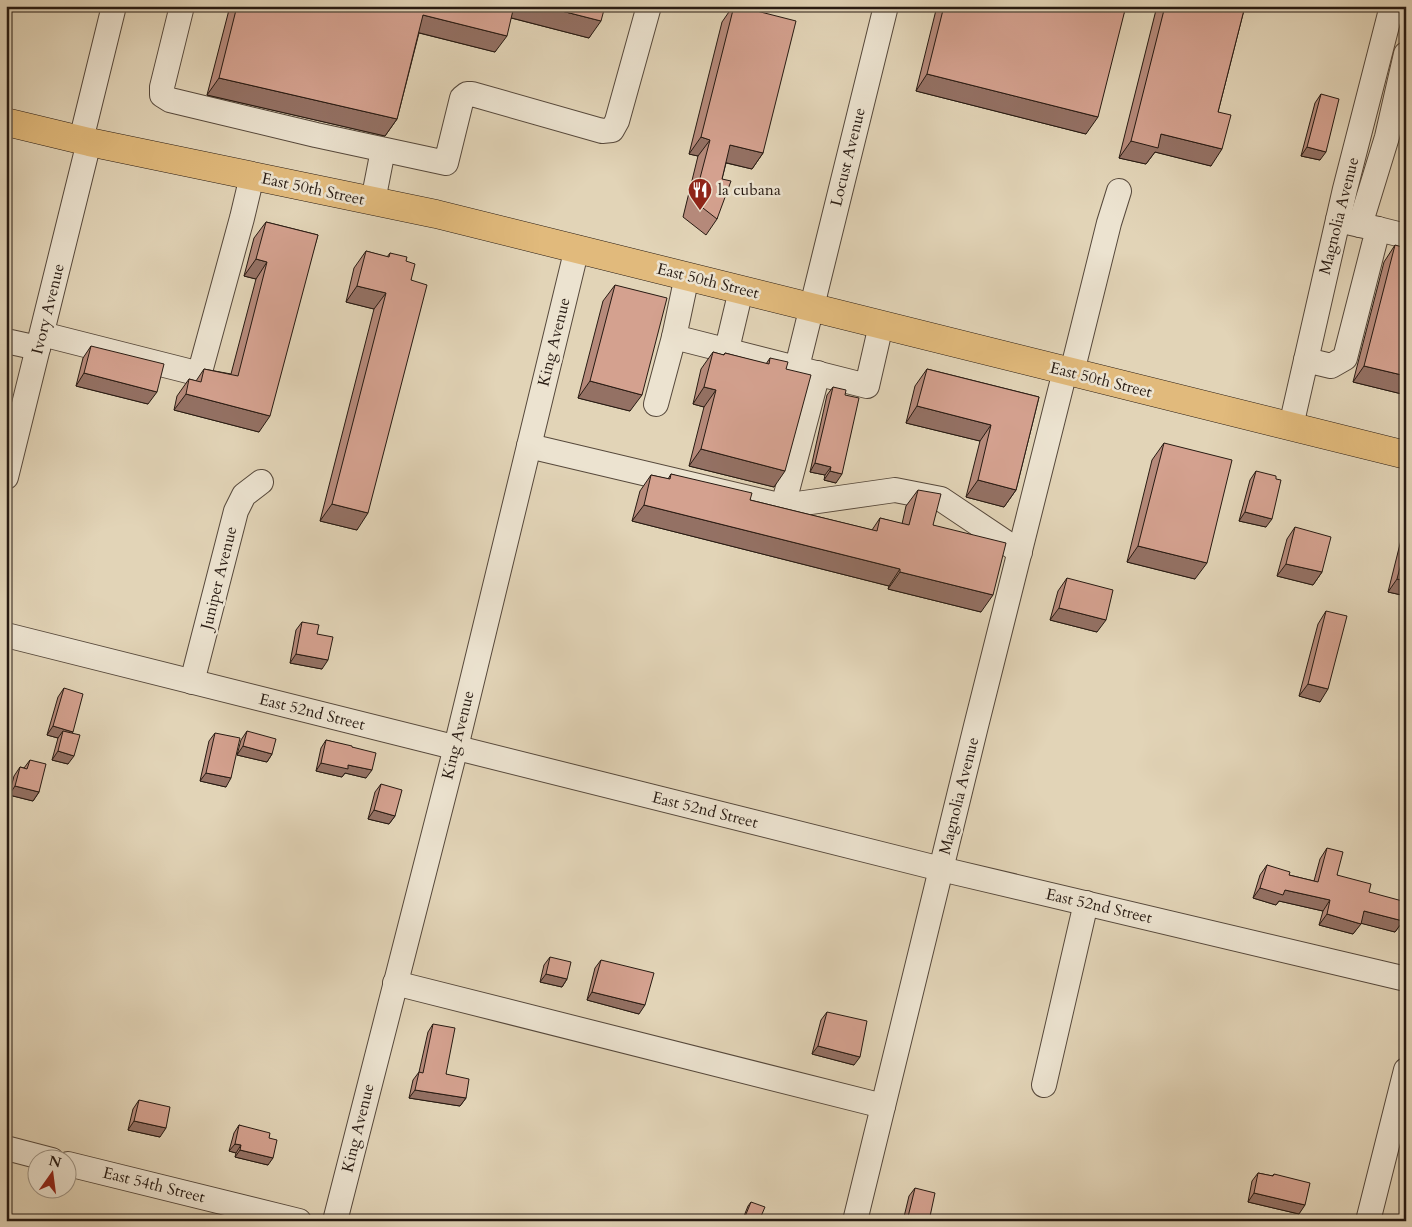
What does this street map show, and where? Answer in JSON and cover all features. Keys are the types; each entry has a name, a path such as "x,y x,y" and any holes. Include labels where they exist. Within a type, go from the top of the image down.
{"main road":[{"name":"East 50th Street","path":"6,122 85,141 436,214 1406,455"}],"street":[{"name":"Ivory Avenue","path":"6,477 15,407 40,341 114,6"},
{"path":"182,6 162,87 162,94 170,100 316,136 446,163 462,98 467,94 602,131 612,130 617,121 649,6"},
{"name":"Magnolia Avenue","path":"1290,426 1306,360 1358,224 1392,6"},
{"name":"Locust Avenue","path":"783,506 808,370 811,308 884,7"},
{"path":"1306,360 1331,366 1345,358 1358,224 1387,137 1406,54"},
{"path":"373,201 383,150"},
{"path":"6,341 40,341 192,372 198,371 201,368 252,176"},
{"name":"Magnolia Avenue","path":"855,1221 1020,552 1119,191"},
{"path":"1358,224 1406,236"},
{"name":"King Avenue","path":"335,1221 456,747 576,248"},
{"path":"656,404 674,337 687,276"},
{"path":"726,349 741,290"},
{"path":"674,337 867,386 881,325"},
{"path":"528,446 783,506 895,490 941,499 1020,552"},
{"name":"Juniper Avenue","path":"192,682 236,511 244,495 260,482"},
{"name":"East 52nd Street","path":"6,635 941,869 1406,979"},
{"path":"1044,1085 1086,903"},
{"path":"395,983 883,1106"},
{"path":"1368,1221 1406,1070"},
{"path":"6,1148 28,1154"},
{"name":"East 54th Street","path":"78,1166 299,1221"}],"building":[{"path":"237,6 514,6 507,36 423,15 397,119 219,78"},
{"path":"542,6 605,6 601,21"},
{"path":"734,6 796,21 763,153 730,145 722,179 731,181 717,219 694,201 710,140 701,137"},
{"path":"944,6 1126,6 1098,117 927,74"},
{"path":"1165,6 1245,6 1218,112 1231,115 1222,149 1161,134 1158,148 1131,141"},
{"path":"1321,94 1339,99 1326,152 1307,147"},
{"path":"266,222 318,235 270,416 186,394 189,379 201,382 204,369 238,376 267,262 256,259"},
{"path":"1395,245 1406,248 1406,376 1364,366"},
{"path":"366,251 389,257 390,253 407,257 406,261 415,264 411,280 427,285 368,513 332,504 386,293 357,286"},
{"path":"615,285 667,298 642,395 590,381"},
{"path":"91,346 164,364 157,392 84,373"},
{"path":"713,352 724,355 725,353 769,364 770,358 788,362 786,369 811,375 785,471 701,449 716,390 704,387"},
{"path":"927,369 1039,397 1016,490 978,480 991,425 917,406"},
{"path":"833,387 846,390 845,395 859,398 842,474 830,471 831,467 815,463"},
{"path":"1164,443 1232,460 1207,563 1138,546"},
{"path":"1256,471 1276,476 1276,479 1281,480 1272,519 1245,512"},
{"path":"671,474 752,493 750,500 877,531 880,518 909,525 918,490 941,494 933,525 1006,543 993,595 900,572 900,569 644,505 651,475 670,479"},
{"path":"1295,527 1331,537 1322,572 1286,564"},
{"path":"1406,545 1406,581 1397,579"},
{"path":"1067,578 1113,590 1106,620 1059,608"},
{"path":"1326,611 1347,616 1328,689 1308,684"},
{"path":"302,622 319,625 317,634 333,637 328,660 296,654"},
{"path":"64,688 83,694 73,732 53,726"},
{"path":"63,731 80,735 74,756 58,751"},
{"path":"247,731 276,739 272,754 243,746"},
{"path":"215,733 240,738 231,778 206,773"},
{"path":"326,740 376,753 372,770 348,765 348,769 321,763"},
{"path":"30,760 46,764 39,792 15,786 20,767 27,769"},
{"path":"381,784 402,790 395,816 374,810"},
{"path":"1327,848 1343,852 1337,875 1371,884 1369,892 1406,902 1403,921 1364,911 1361,924 1327,914 1330,900 1285,890 1283,895 1260,888 1267,865 1290,872 1289,875 1318,882"},
{"path":"550,957 571,962 567,979 546,974"},
{"path":"601,960 654,973 645,1005 592,992"},
{"path":"827,1012 867,1021 860,1057 818,1046"},
{"path":"433,1024 455,1028 446,1074 469,1079 466,1098 415,1090 419,1072 423,1073"},
{"path":"139,1100 170,1107 166,1128 134,1121"},
{"path":"239,1125 270,1133 269,1138 277,1140 273,1158 240,1150 241,1145 235,1144"},
{"path":"1258,1173 1273,1176 1274,1174 1310,1183 1305,1205 1254,1193"},
{"path":"915,1188 935,1193 929,1221 907,1221"},
{"path":"751,1202 765,1207 759,1221 744,1219"},
{"path":"96,1217 113,1221 95,1221"}],"place":[{"name":"la cubana","path":"700,211"}]}
